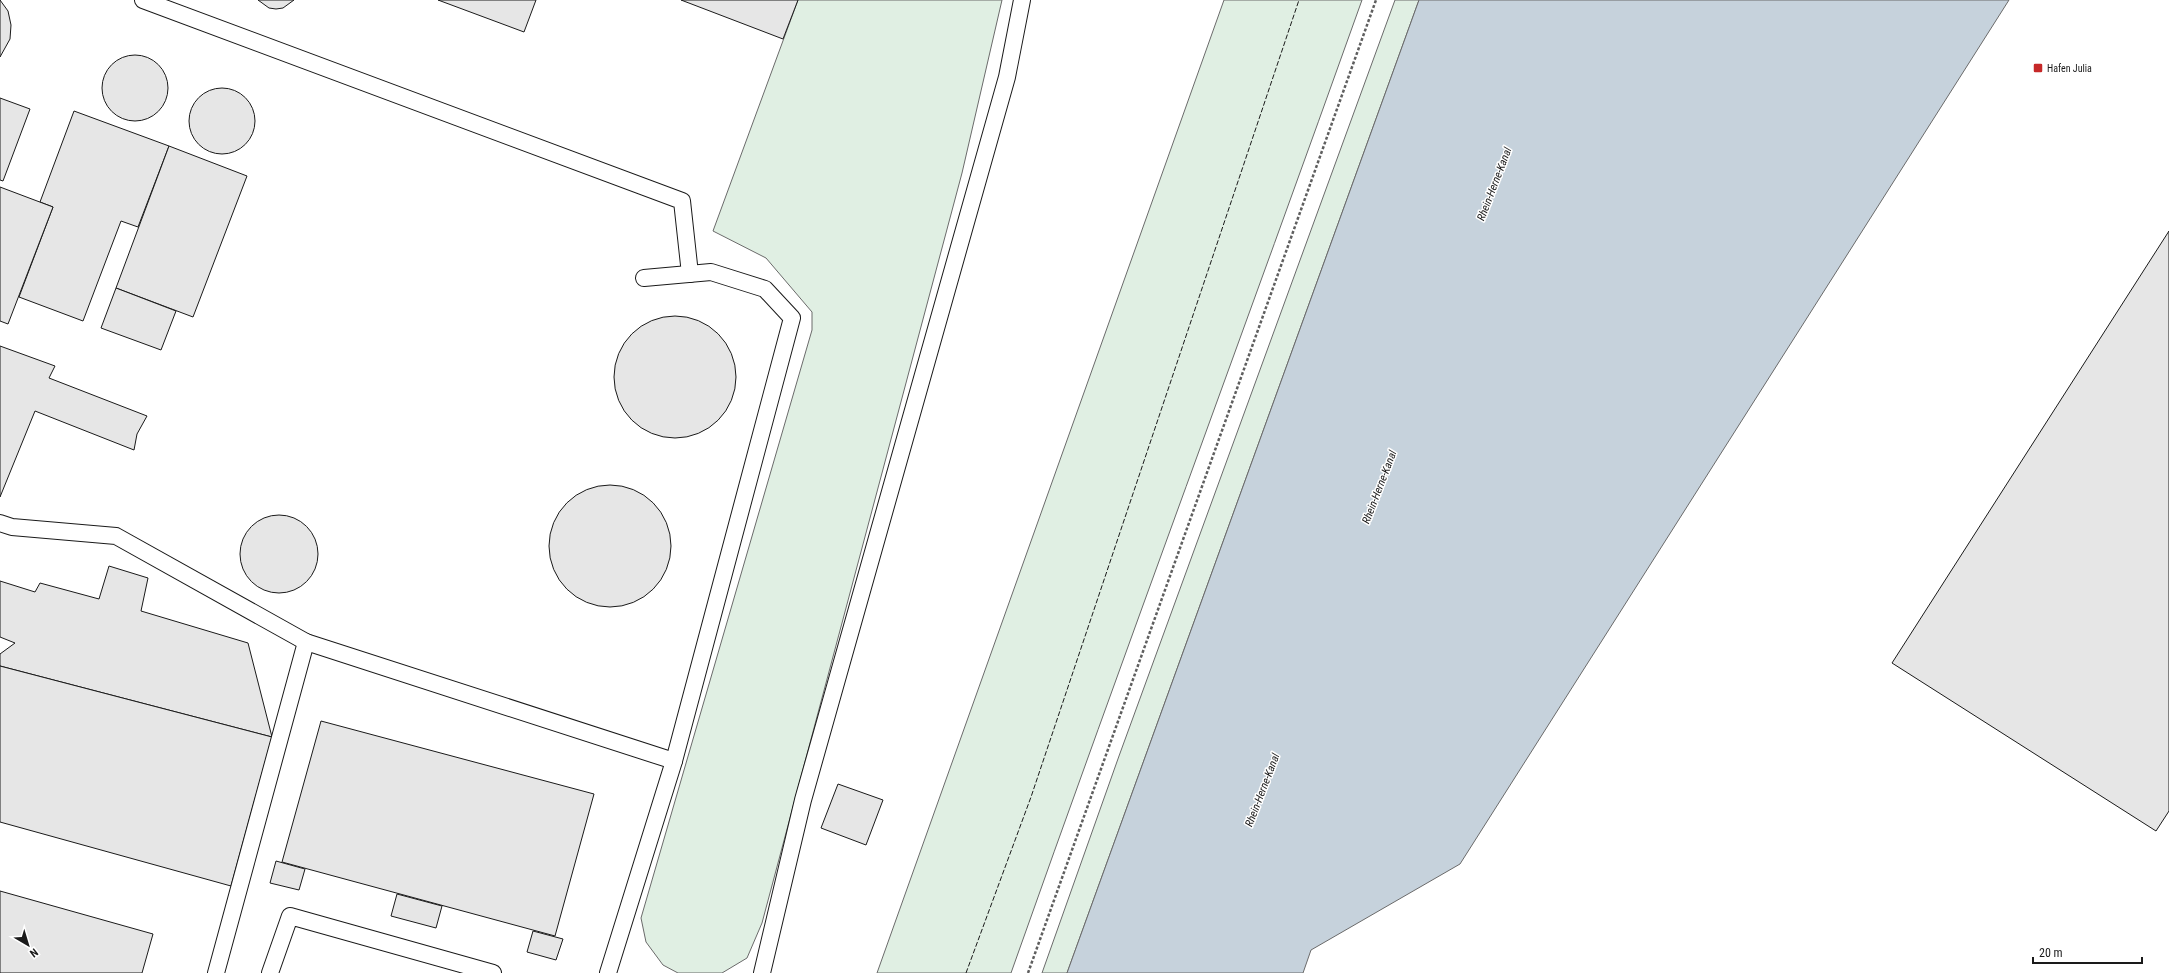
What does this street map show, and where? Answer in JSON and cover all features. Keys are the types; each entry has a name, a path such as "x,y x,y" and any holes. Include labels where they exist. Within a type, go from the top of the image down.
{"lane":[{"path":"143,0 682,201 690,274"},
{"path":"762,973 803,800 1007,77 1022,0"},
{"path":"608,973 674,761 792,318 765,289 711,272 644,278"},
{"path":"0,523 12,527 116,536 306,642 674,761"},
{"path":"216,973 306,642"},
{"path":"270,973 290,916 493,973"}],"path":[{"path":"1028,973 1376,0"}],"green space":[{"path":"798,0 1002,0 962,173 762,923 747,958 722,973 678,973 663,965 646,942 641,918 812,330 812,312 766,258 713,231"},
{"path":"1224,0 1362,0 1011,973 877,973"},
{"path":"1395,0 1419,0 1067,973 1042,973 1119,756"}],"water":[{"name":"Rhein-Herne-Kanal","path":"1419,0 2009,0 1460,864 1311,950 1303,973 1067,973"}],"building":[{"path":"0,0 8,11 11,25 10,39 0,57"},
{"path":"258,0 294,0 283,8 276,9 269,8"},
{"path":"438,0 536,0 524,32"},
{"path":"681,0 798,0 783,39"},
{"path":"135,55 148,58 158,65 165,75 168,88 165,101 158,111 148,118 135,121 122,118 112,111 105,101 102,88 105,75 112,65 122,58"},
{"path":"222,88 235,91 245,98 252,108 255,121 252,134 245,144 235,151 222,154 209,151 199,144 192,134 189,121 192,108 199,98 209,91"},
{"path":"0,98 30,109 3,181 0,180"},
{"path":"74,111 169,146 138,227 121,221 83,321 19,297 53,207 40,202"},
{"path":"169,146 247,176 193,317 116,288"},
{"path":"0,187 53,207 8,324 0,321"},
{"path":"2169,231 2169,811 2156,831 1892,663"},
{"path":"116,288 176,311 161,350 101,328"},
{"path":"675,316 698,321 718,334 731,354 736,377 731,400 718,420 698,433 675,438 652,433 632,420 619,400 614,377 619,354 632,334 652,321"},
{"path":"0,346 55,366 49,378 147,416 137,434 134,450 35,411 0,497"},
{"path":"610,485 622,486 633,490 644,495 653,503 661,512 666,523 670,534 670,558 666,569 661,580 653,589 644,597 633,602 622,606 610,607 598,606 587,602 576,597 567,589 559,580 554,569 550,558 549,546 550,534 554,523 559,512 567,503 576,495 587,490 598,486"},
{"path":"279,515 294,518 307,526 315,539 318,554 315,569 307,582 294,590 279,593 264,590 251,582 243,569 240,554 243,539 251,526 264,518"},
{"path":"109,566 148,578 141,611 248,643 272,737 0,666 0,654 15,643 0,637 0,581 35,592 40,583 99,599"},
{"path":"0,666 272,737 231,886 0,822"},
{"path":"321,721 594,794 555,936 282,862"},
{"path":"838,784 883,800 866,845 821,828"},
{"path":"276,861 305,869 299,890 270,883"},
{"path":"0,891 153,934 142,973 0,973"},
{"path":"397,894 442,906 436,928 391,916"},
{"path":"533,931 563,939 556,960 527,952"}],"fence":[{"path":"966,973 1031,797 1299,0"}],"place":[{"name":"Hafen Julia","path":"2038,68"}]}
